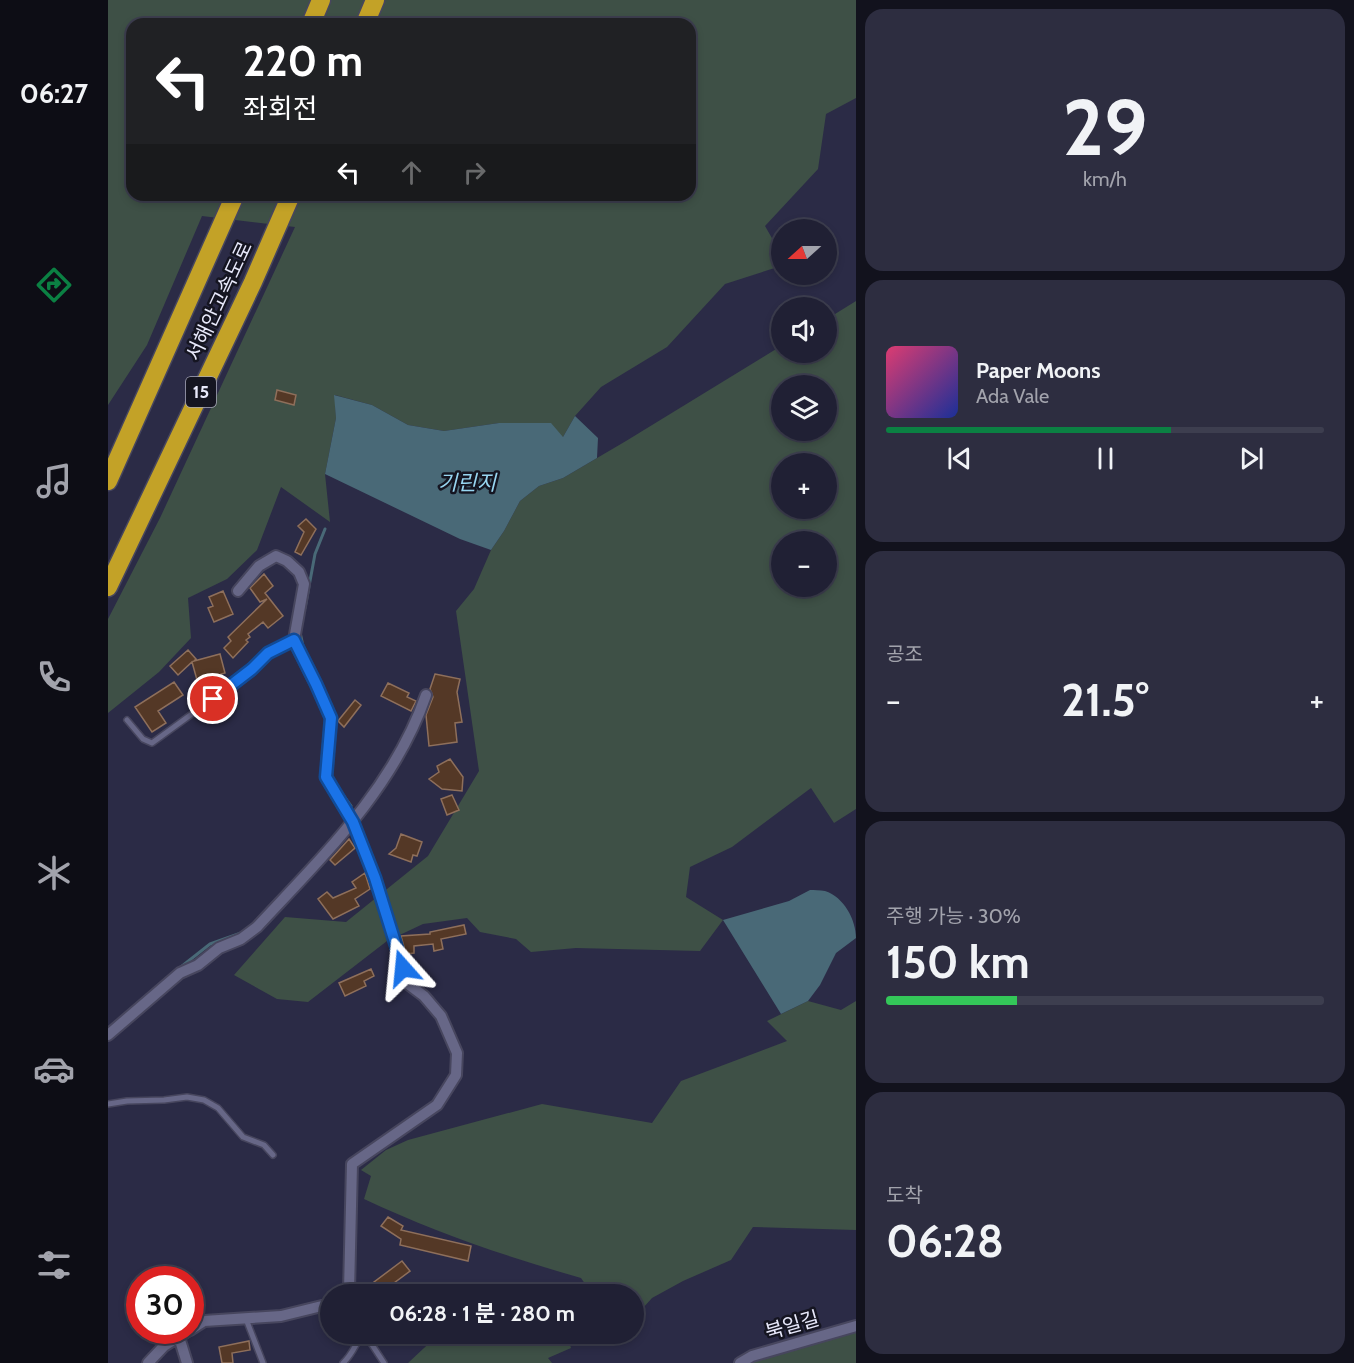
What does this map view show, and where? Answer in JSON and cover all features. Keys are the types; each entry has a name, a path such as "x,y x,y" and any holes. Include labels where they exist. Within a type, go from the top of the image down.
{"highway":[{"path":"313,18 321,0"},
{"path":"368,18 375,0"},
{"name":"서해안고속도로","path":"108,481 232,201"},
{"name":"서해안고속도로","path":"108,586 248,293 288,201"}],"street":[{"path":"238,591 259,566 276,556 287,561 299,572 304,584 294,640 331,718 326,777 353,822 375,878 408,984 424,996 441,1016 457,1053 456,1075 437,1105 352,1164 350,1284"},
{"path":"108,1035 180,973 198,965 219,948 241,939 257,927 353,822 403,747 414,727 426,695"},
{"path":"204,1321 281,1316 320,1306"},
{"name":"북일길","path":"740,1363 752,1356 856,1326"},
{"path":"148,1363 167,1344"},
{"path":"181,1344 188,1363"}],"lane":[{"path":"127,720 143,739 152,743 229,687 268,653 294,640"},
{"path":"108,1104 187,1096 204,1100 218,1108 243,1137 264,1145 273,1155"},
{"path":"246,1319 263,1363"},
{"path":"344,1363 352,1354 355,1344"},
{"path":"371,1344 384,1363"}],"green space":[{"path":"108,0 856,0 856,98 826,114 818,169 765,226 771,236 771,269 725,284 667,347 601,387 575,416 563,437 499,423 444,431 408,425 372,405 335,395 336,418 325,474 330,522 281,487 257,550 227,579 188,598 191,638 159,672 108,713 108,619 160,518 295,227 202,216 147,345 108,405"},
{"path":"856,301 856,809 834,823 811,788 732,847 690,867 686,897 723,920 700,951 576,948 531,952 516,939 480,932 467,918 423,924 387,941 308,1002 277,999 234,975 285,917 346,922 428,856 479,771 456,611 474,589 491,550 520,501 539,486 563,478 771,352 771,363 837,363 837,313"},
{"path":"808,1001 841,1010 856,1001 856,1230 753,1227 731,1260 683,1281 652,1298 644,1307 644,1284 585,1284 581,1278 471,1243 364,1199 371,1176 361,1170 386,1150 408,1140 542,1104 652,1123 681,1081 787,1041 767,1021"},
{"path":"856,1330 856,1363 752,1363 756,1360"},
{"path":"428,1344 570,1344 571,1348 548,1358 552,1363 408,1363"}],"water":[{"name":"기린지","path":"334,395 372,405 408,425 444,431 499,423 551,423 563,437 575,416 598,438 597,458 563,478 539,486 520,501 491,550 460,539 325,474 336,418"},
{"path":"810,890 825,891 838,898 848,910 854,924 856,938 836,953 820,985 808,1001 781,1014 723,920 789,901"}],"building":[{"path":"277,390 296,395 294,405 275,400"},
{"path":"306,519 316,529 301,555 295,552 304,532 298,526"},
{"path":"264,574 273,586 265,593 283,616 268,628 263,622 248,634 250,637 246,640 248,642 233,658 224,648 231,641 228,637 267,599 260,602 250,588"},
{"path":"223,591 233,614 214,622 208,608 213,606 209,597"},
{"path":"188,650 196,659 194,661 220,654 225,673 221,674 223,681 203,686 201,678 197,680 192,662 178,675 170,666"},
{"path":"435,674 460,679 457,692 462,722 455,723 457,742 429,746 426,715 433,697 430,689"},
{"path":"174,682 183,695 158,711 166,723 152,732 135,707"},
{"path":"388,683 409,693 407,697 416,701 411,711 381,696"},
{"path":"355,700 361,705 344,727 338,721"},
{"path":"450,759 463,777 462,791 442,789 429,779 439,772 437,766"},
{"path":"452,795 459,810 447,815 441,799"},
{"path":"401,834 422,842 417,856 413,855 411,862 389,854 396,848"},
{"path":"349,839 355,848 335,865 330,860"},
{"path":"365,873 370,889 355,899 359,906 333,919 318,899 327,892 333,898 356,888 352,882"},
{"path":"464,925 466,934 441,939 443,949 434,951 433,944 414,946 414,953 406,954 401,936 430,934 430,932"},
{"path":"371,969 374,976 364,981 366,986 345,996 339,983"},
{"path":"388,1217 403,1226 401,1230 471,1246 468,1261 400,1245 401,1239 381,1226"},
{"path":"402,1261 410,1271 392,1284 371,1284"},
{"path":"249,1341 250,1350 232,1353 233,1363 222,1363 219,1347"}],"waterway":[{"path":"305,608 315,554 325,529"},
{"path":"300,632 303,646"},
{"path":"343,795 351,806"},
{"path":"177,970 210,944 241,933"}],"route":[{"path":"213,699 252,669 268,653 294,640 331,718 326,777 353,822 375,878 403,968"}]}
